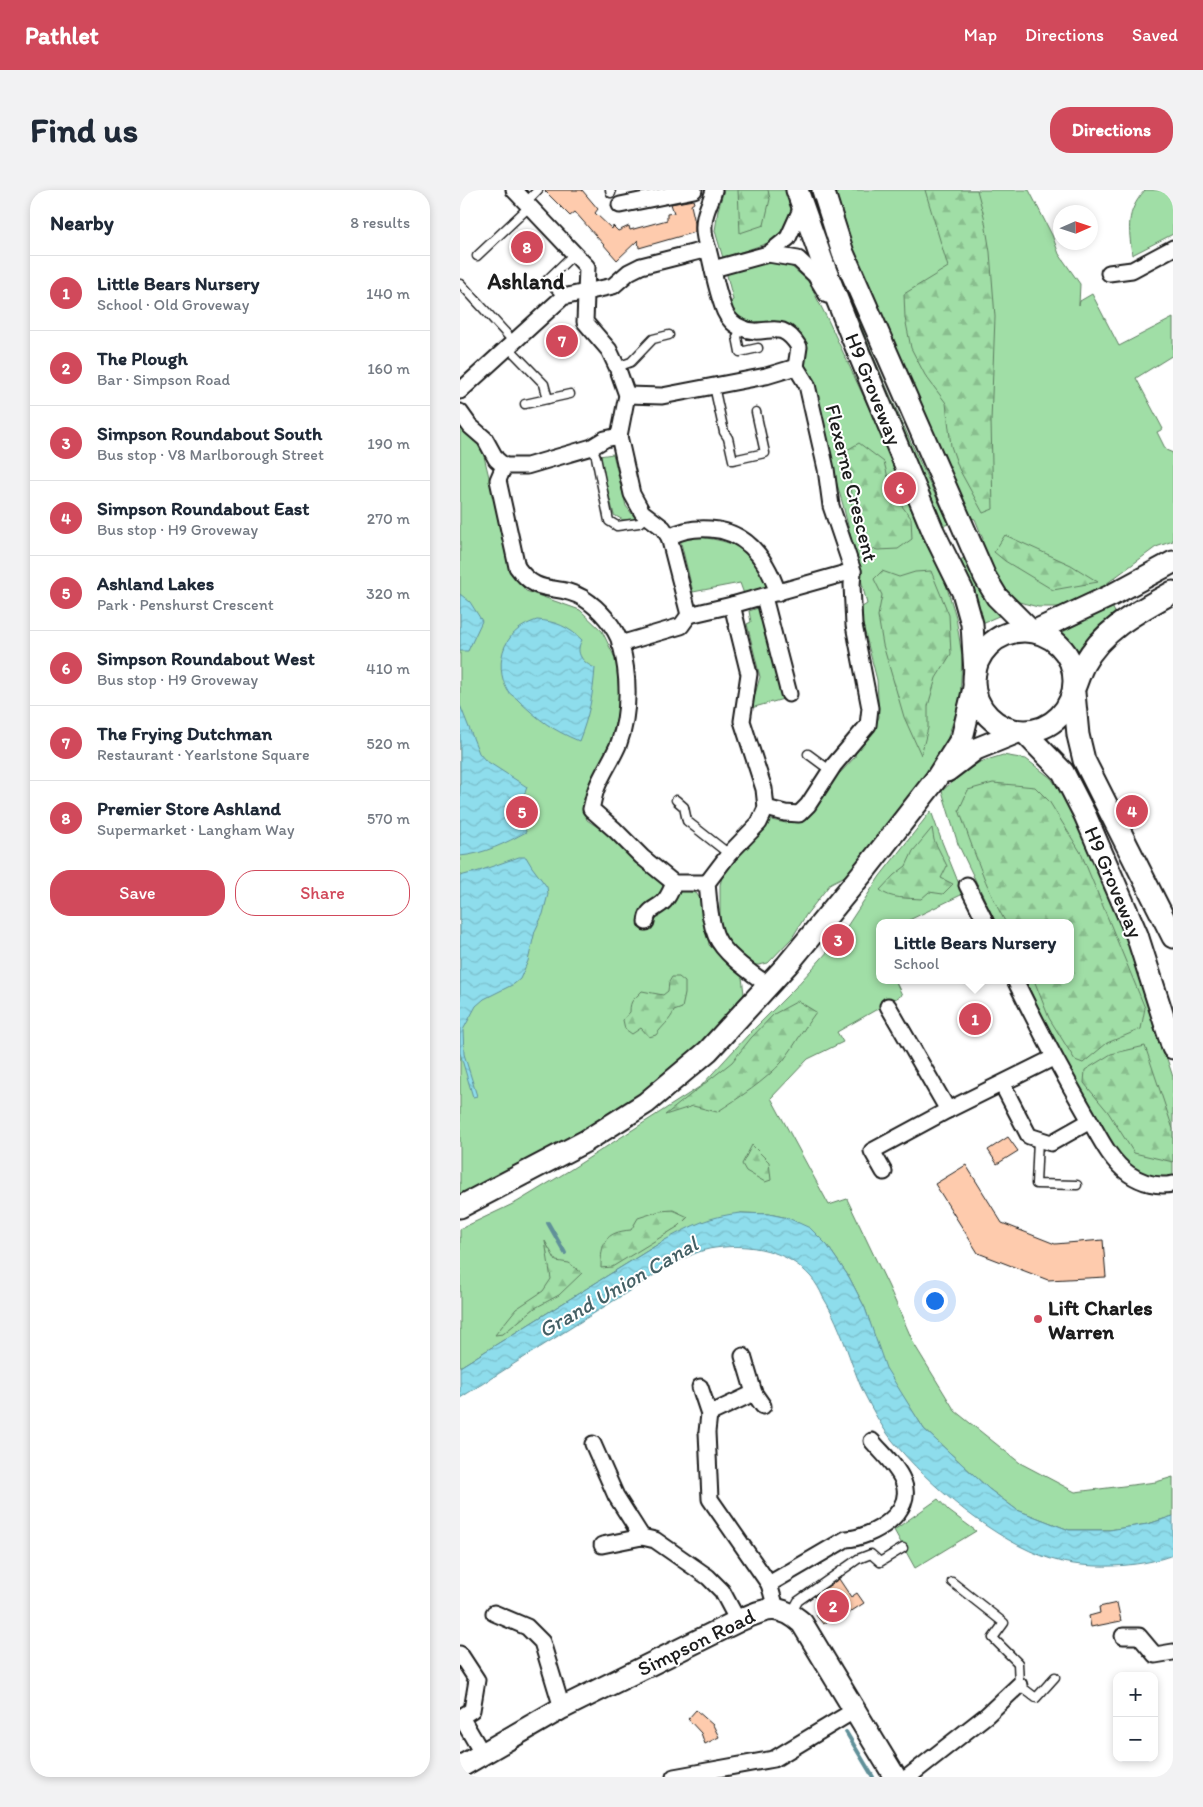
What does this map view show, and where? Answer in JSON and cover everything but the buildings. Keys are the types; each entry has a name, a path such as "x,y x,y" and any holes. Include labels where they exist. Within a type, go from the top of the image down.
{"street":[{"path":"514,190 587,267 585,322 609,350 627,395 619,436 632,494 642,512 663,528 669,537 689,615"},
{"path":"614,196 694,190"},
{"path":"627,395 662,396 766,376 796,367 800,347 793,337 783,330 749,330 741,328 726,314 704,231 706,211 712,201 714,190"},
{"name":"H9 Groveway","path":"822,190 843,253 985,577 997,597 1033,631"},
{"path":"713,269 768,254 788,238 799,198"},
{"name":"H9 Groveway","path":"799,198 852,337 933,530 963,592 972,624 974,680"},
{"path":"1109,273 1132,270 1173,248"},
{"path":"460,391 563,297 613,286 629,272 641,266 708,249"},
{"path":"768,254 798,259 815,275 852,337"},
{"name":"Flexerne Crescent","path":"766,808 785,813 800,814 868,725 870,708 854,625 853,571 831,506 826,469 807,385 796,367"},
{"path":"460,412 470,426 485,439 496,459 504,466 527,466 592,447 605,439 619,436"},
{"path":"504,466 498,480 517,567 525,578 537,587 563,590 583,598 598,611 612,628 620,644 626,681 626,718 619,742 596,789 591,809 642,857 674,883 707,883"},
{"path":"669,537 680,531 699,528 718,529 744,540 768,566 771,595 788,694"},
{"path":"1033,631 1110,596 1173,562"},
{"path":"620,644 682,626 689,615 771,595 853,571"},
{"path":"936,778 976,749 1021,732 1040,729 1056,721 1067,709 1083,664 1101,640 1122,622 1173,592"},
{"path":"732,605 749,674 742,721 764,789 766,808 758,823 729,854 707,883 710,912 717,938 736,961 769,986"},
{"path":"460,1207 586,1141 646,1103 708,1051 769,986 865,870 936,778 962,738 974,680 982,655 994,640 1018,631 1033,631 1046,635 1057,642 1071,662 1075,674 1074,690"},
{"path":"974,680 978,701 984,712 994,722 1021,732"},
{"name":"H9 Groveway","path":"1074,690 1078,735 1084,760 1173,937"},
{"name":"H9 Groveway","path":"1021,732 1063,772 1085,815 1138,935 1173,1048"},
{"path":"646,922 651,909 661,904 669,896 674,883"},
{"path":"967,885 984,919"},
{"path":"1017,984 1054,1058 1112,1158 1130,1174 1150,1184 1173,1184"},
{"path":"888,1006 948,1110"},
{"path":"884,1172 872,1151 948,1110 1054,1058"},
{"path":"1002,1084 1029,1136 1051,1143 1090,1121"},
{"path":"743,1356 754,1393 763,1406"},
{"path":"700,1388 710,1414 707,1432 710,1499 769,1584 784,1611 802,1624 896,1777"},
{"path":"710,1414 754,1393"},
{"path":"769,1584 846,1539 858,1538 873,1532 891,1520 900,1509 905,1498 904,1482 872,1441"},
{"path":"593,1444 616,1496 642,1537"},
{"path":"602,1545 642,1537 655,1540 708,1577 722,1591 738,1620"},
{"name":"Simpson Road","path":"460,1767 562,1708 738,1620 761,1610 784,1611"},
{"path":"494,1613 527,1627 542,1642 562,1708"},
{"path":"1123,1636 1139,1636 1155,1655 1173,1652"},
{"path":"460,1654 477,1680 472,1710 461,1717 482,1753"},
{"path":"908,1777 987,1715 1019,1684"},
{"path":"674,1777 774,1759 855,1710"}],"lane":[{"path":"477,256 528,204 538,190"},
{"path":"563,297 546,280 575,253"},
{"path":"461,284 544,384 548,399"},
{"path":"741,328 737,338 740,352 758,348"},
{"path":"617,367 631,362 653,339 669,335"},
{"path":"714,386 724,432 728,438 733,460 765,453 756,412"},
{"path":"525,404 570,394"},
{"path":"592,447 596,457 609,521 617,526 639,523 647,516"},
{"path":"808,754 831,771"},
{"path":"676,800 684,807 687,821 729,854"},
{"path":"1038,1139 1036,1184 1077,1185"},
{"path":"784,1611 858,1559 871,1554 880,1562 903,1548"},
{"path":"952,1582 1004,1623 993,1638 1018,1663 1019,1684 1036,1698 1055,1677"}],"green space":[{"path":"724,190 786,190 793,213 783,229 771,242 723,258 715,231 718,210"},
{"path":"738,190 768,190 770,199 764,225 740,233"},
{"path":"804,190 811,190 841,275 875,359 949,524 942,526 909,455"},
{"path":"830,190 1029,190 1052,235 1053,250 1058,250 1080,284 1079,305 1080,301 1092,294 1119,346 1173,318 1173,355 1136,378 1163,429 1157,432 1166,450 1173,453 1173,541 1156,547 1106,584 1099,594 1059,607 1038,607 1019,602 995,580 980,548 983,539 975,519 964,516 923,427"},
{"path":"925,190 977,190 984,216 990,252 995,317 991,421 993,509 983,513 959,469 951,446 946,403 925,375 911,348 905,318 904,294 948,267"},
{"path":"1145,190 1173,190 1173,234 1132,255 1131,214"},
{"path":"770,260 792,267 808,281 828,320 874,419 923,538 944,578 956,617 962,656 960,701 944,749 933,771 855,871 831,883 806,915 792,938 768,963 750,965 720,935 720,885 722,877 762,828 771,820 786,823 806,817 832,776 840,773 855,757 856,747 872,732 879,717 877,680 859,609 867,604 843,505 804,369 805,347 794,330 786,323 773,321 746,322 737,316 729,303 733,300 726,271"},
{"path":"460,425 481,444 512,572 526,591 580,610 602,631 616,660 620,703 610,743 582,803 587,820 611,836 631,857 664,886 696,893 702,901 709,945 742,977 744,994 693,1054 639,1098 580,1138 460,1199"},
{"path":"859,443 884,462 892,493 911,518 912,539 898,549 878,550 868,548 859,528 851,502 850,476 842,453"},
{"path":"613,454 626,506 636,519 623,520 614,515 599,456"},
{"path":"1005,535 1071,565 1098,582 1053,590 1005,561 994,552"},
{"path":"699,537 726,542 749,554 761,568 767,587 744,594 740,583 693,592 680,539"},
{"path":"965,558 1001,615 980,624 959,560"},
{"path":"882,571 899,577 915,572 931,571 949,615 951,654 936,678 928,706 928,728 921,755 904,717 883,645 878,616 882,595 874,579"},
{"path":"764,606 787,698 751,708 760,677 747,624 751,622 749,611"},
{"path":"1112,606 1117,617 1092,637 1077,655 1061,633"},
{"path":"1003,755 1026,759 1051,778 1070,806 1125,930 1173,1077 1173,1177 1159,1180 1132,1167 1116,1151 1068,1069 1027,984 1074,984 1074,919 994,919 958,844 942,791 961,774 980,762"},
{"path":"993,783 1035,787 1049,801 1081,853 1145,1008 1141,1029 1107,1043 1083,1063 1075,1060 1049,1018 1036,984 1074,984 1074,919 1004,919 974,853 959,810 968,790"},
{"path":"931,811 963,894 911,919 876,919 876,984 897,984 902,995 837,1032 843,1042 808,1059 771,1098 829,1205 847,1199 914,1344 955,1411 1020,1463 1075,1492 1156,1482 1173,1477 1173,1516 1148,1524 1109,1530 1069,1530 1017,1510 989,1489 924,1429 885,1368 865,1308 849,1277 827,1245 788,1218 769,1214 741,1213 665,1240 460,1367 460,1229 517,1202 701,1086 838,940 880,876"},
{"path":"932,828 934,840 947,866 941,878 953,884 943,894 929,892 921,899 894,897 880,890 894,875 906,866 913,851"},
{"path":"672,977 679,977 685,982 682,1008 674,1011 656,1035 649,1037 641,1028 632,1034 625,1029 623,1020 630,1012 633,1000 642,991 663,995 668,991 669,982"},
{"path":"798,1001 816,1012 783,1061 768,1076 717,1112 693,1106 665,1115 732,1062 751,1038 774,1014"},
{"path":"1145,1046 1173,1129 1173,1162 1134,1153 1108,1112 1084,1083 1085,1070 1111,1054"},
{"path":"752,1145 769,1162 771,1180 765,1182 746,1171 742,1164"},
{"path":"673,1210 688,1217 679,1226 612,1267 601,1268 603,1246 610,1236 622,1231 631,1230 638,1218 660,1211"},
{"path":"545,1241 556,1261 569,1263 582,1273 559,1295 535,1308 503,1334 495,1335 516,1309 543,1291 551,1279"},
{"path":"938,1499 949,1511 976,1531 915,1568 894,1530"}],"water":[{"path":"460,594 470,602 482,621 468,651 460,651"},
{"path":"537,620 561,626 577,635 582,640 579,649 581,657 595,668 590,705 579,741 547,724 509,692 505,686 501,663 505,646 518,630"},
{"path":"460,705 479,753 485,760 527,787 523,809 526,832 503,844 460,856"},
{"path":"519,857 526,857 547,887 548,894 543,914 535,931 528,961 520,979 484,999 476,1006 463,1030 464,1054 477,1096 473,1097 460,1053 460,876"},
{"name":"Grand Union Canal","path":"741,1213 769,1214 788,1218 810,1228 827,1245 849,1277 865,1308 886,1368 924,1429 989,1489 1017,1510 1069,1530 1109,1530 1148,1524 1173,1516 1173,1555 1145,1563 1129,1565 1096,1566 1065,1563 1030,1551 1008,1540 964,1510 924,1475 884,1429 862,1390 836,1321 813,1279 791,1260 767,1250 728,1247 704,1250 693,1254 658,1273 460,1398 460,1367 665,1240 702,1222 720,1216"}],"waterway":[{"path":"548,1223 565,1253"},
{"path":"846,1732 873,1777"}],"place":[{"name":"Premier Store Ashland","path":"527,247"},
{"name":"The Frying Dutchman","path":"562,341"},
{"name":"Simpson Roundabout West","path":"900,488"},
{"name":"Simpson Roundabout East","path":"1132,811"},
{"name":"Ashland Lakes","path":"522,812"},
{"name":"Simpson Roundabout South","path":"838,940"},
{"name":"Little Bears Nursery","path":"975,1019"},
{"name":"Lift Charles Warren","path":"1038,1319"},
{"name":"The Plough","path":"833,1606"}],"district":[{"name":"Ashland","path":"526,281"}]}
